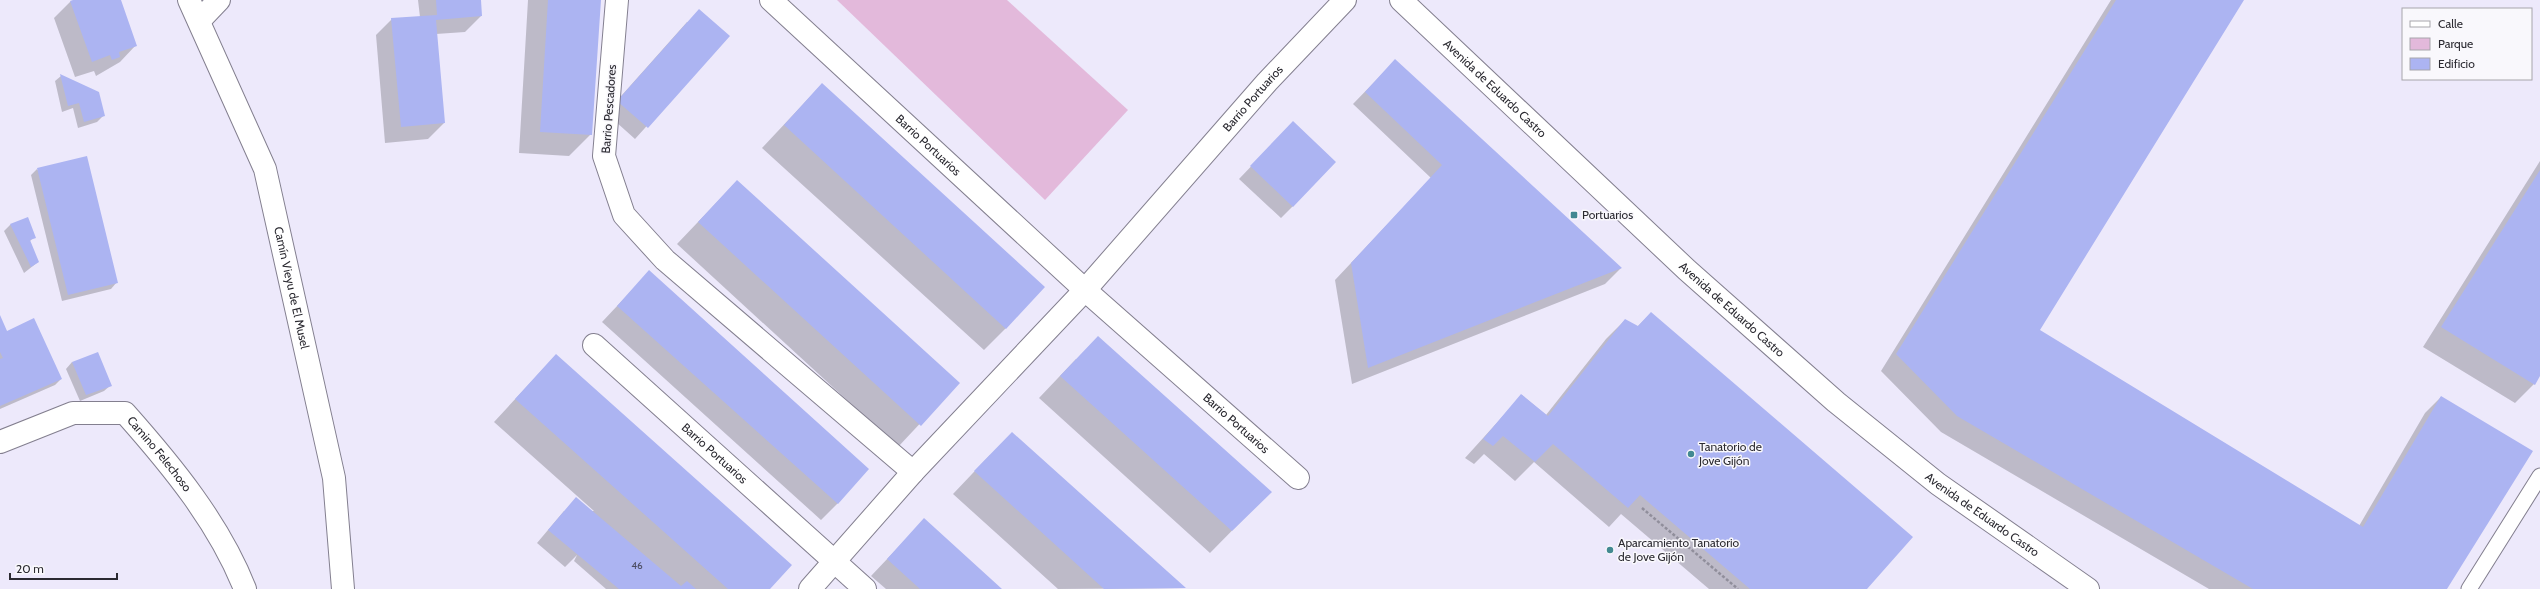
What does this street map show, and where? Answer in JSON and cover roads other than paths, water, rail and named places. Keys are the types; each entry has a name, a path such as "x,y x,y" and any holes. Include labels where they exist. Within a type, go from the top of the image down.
{"street":[{"name":"Camín Vieyu de El Musel","path":"189,0 265,169 334,478 343,589"},
{"path":"199,21 219,0"},
{"name":"Barrio Pescadores","path":"617,0 604,156 624,215 665,260 913,472"},
{"name":"Barrio Portuarios","path":"771,0 1085,290 1298,478"},
{"name":"Barrio Portuarios","path":"810,589 913,472 1085,290 1267,82 1345,0"},
{"name":"Avenida de Eduardo Castro","path":"1401,0 1498,93 1688,270 1836,402 1938,484 2088,589"},
{"name":"Barrio Portuarios","path":"594,345 865,589"},
{"name":"Camino Felechoso","path":"0,442 73,413 125,413 172,466 234,562 245,589"}],"lane":[{"path":"2468,589 2540,476"}],"place":[{"name":"Portuarios","path":"1574,215"},
{"name":"Tanatorio de Jove Gijón","path":"1691,454"},
{"name":"Aparcamiento Tanatorio de Jove Gijón","path":"1610,550"}]}
